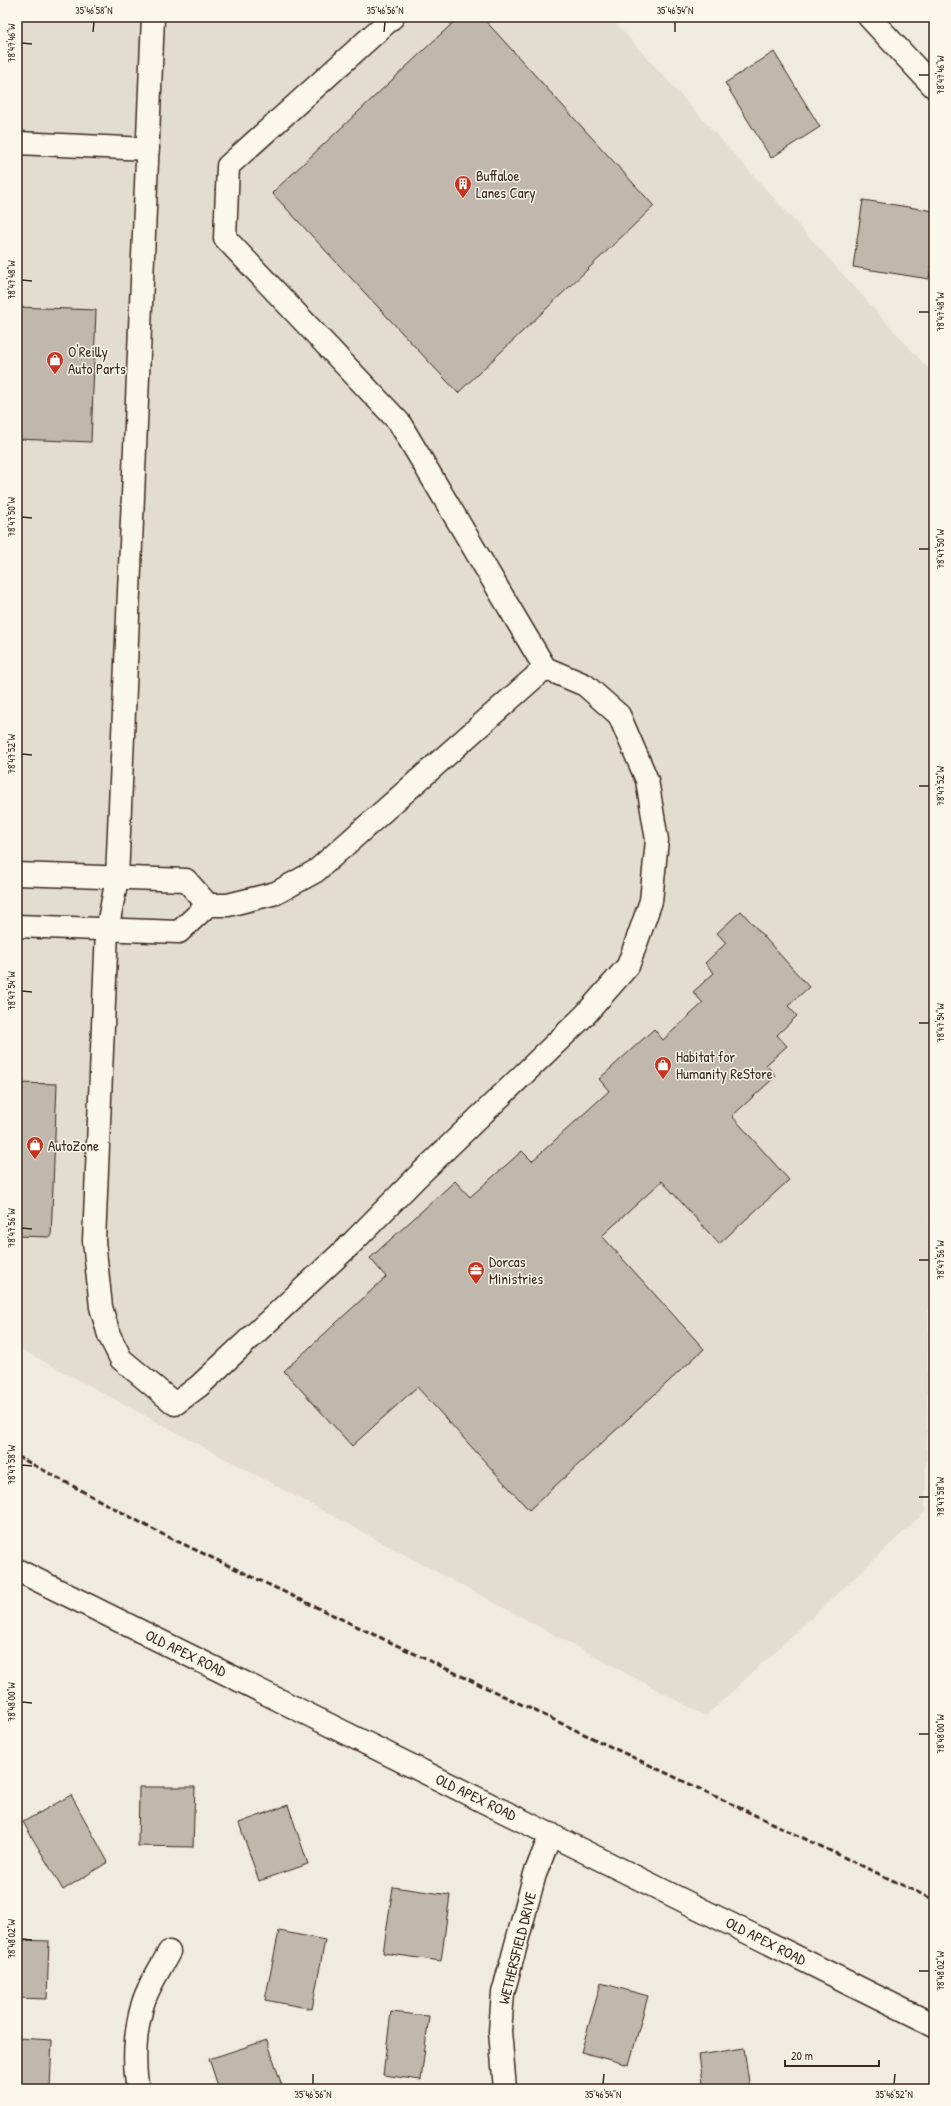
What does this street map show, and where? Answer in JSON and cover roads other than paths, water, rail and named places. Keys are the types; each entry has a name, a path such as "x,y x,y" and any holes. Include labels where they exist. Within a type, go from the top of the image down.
{"main road":[{"path":"153,17 117,879 107,930 94,1241 101,1307 109,1335 121,1359 175,1404 199,1386 352,1243 417,1177 585,1015 628,966 651,901 657,840 647,780 619,715 585,685 545,668 398,422 225,238 228,166 393,17"},
{"path":"869,17 934,87"},
{"path":"17,143 148,149"},
{"path":"17,926 179,932 208,905 228,905 276,893 316,871 545,668"},
{"path":"17,874 117,879 186,880 208,905"},
{"name":"OLD APEX ROAD","path":"17,1570 551,1834 934,2026"},
{"name":"WETHERSFIELD DRIVE","path":"505,2089 500,2031 503,1993 535,1874 551,1834"},
{"path":"138,2089 136,2069 138,2034 142,2006 169,1952"}],"railway":[{"path":"17,1456 162,1534 934,1900"}],"place":[{"name":"Buffaloe Lanes Cary","path":"463,199"},
{"name":"O'Reilly Auto Parts","path":"55,375"},
{"name":"Habitat for Humanity ReStore","path":"663,1080"},
{"name":"AutoZone","path":"35,1160"},
{"name":"Dorcas Ministries","path":"476,1285"}]}
